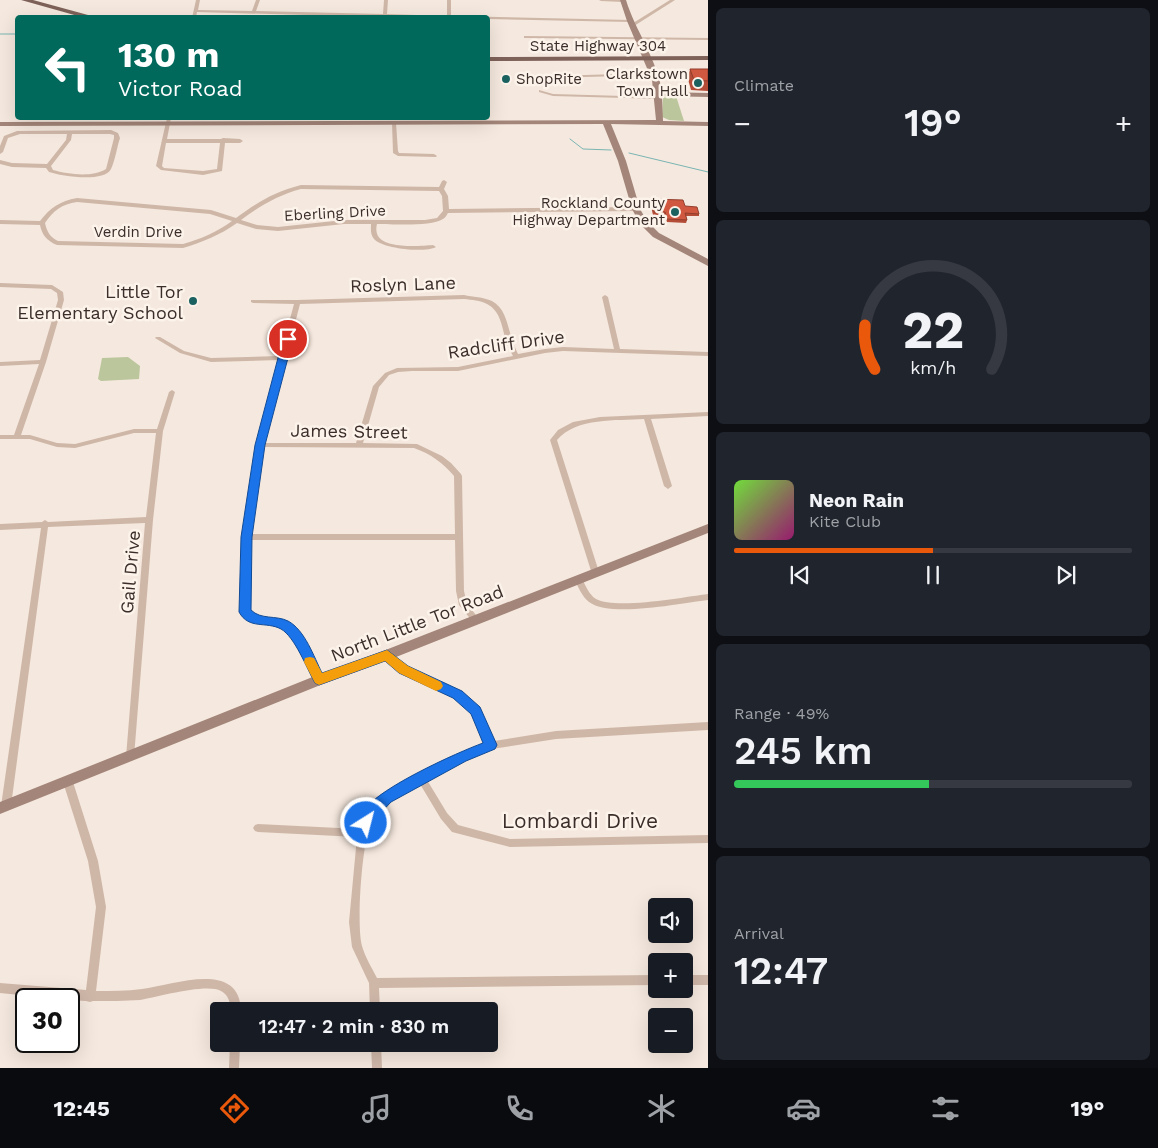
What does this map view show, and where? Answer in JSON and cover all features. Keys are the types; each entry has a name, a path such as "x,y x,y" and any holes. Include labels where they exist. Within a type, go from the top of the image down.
{"main road":[{"path":"25,0 84,15"},
{"name":"State Highway 304","path":"490,58 708,56"}],"street":[{"path":"195,15 198,0"},
{"path":"254,12 258,0"},
{"path":"196,11 254,12 283,15 385,15 386,0"},
{"path":"448,0 449,15"},
{"path":"601,0 623,0 631,23 654,74 659,96 660,123"},
{"path":"490,18 631,23 673,0"},
{"path":"526,37 708,39"},
{"path":"550,77 654,74"},
{"path":"541,91 553,95 708,95"},
{"path":"0,124 168,121 708,124"},
{"path":"168,121 158,166 170,171 214,172 220,170 223,140"},
{"path":"606,122 622,160 636,209 647,226 656,235 708,263"},
{"path":"394,123 395,152 398,154 434,156"},
{"path":"1,149 6,137 18,132 111,132 116,134 117,138 108,170 98,175 57,173 51,171 48,166"},
{"path":"48,166 68,140 70,132"},
{"path":"165,141 240,141"},
{"path":"0,162 12,165 48,166"},
{"path":"444,182 442,189 445,196 446,211"},
{"name":"Verdin Drive","path":"42,223 44,234 49,240 57,243 183,246 212,238 272,195 285,190 301,187 442,189"},
{"name":"Eberling Drive","path":"42,223 53,208 64,202 77,200 211,212 256,227 278,229 322,224 424,222 439,219 446,211 636,209"},
{"path":"0,222 42,223"},
{"path":"374,222 374,235 379,241 403,248 433,247"},
{"path":"0,284 52,287 60,292 60,300 43,362 17,436"},
{"path":"605,297 617,350"},
{"name":"Roslyn Lane","path":"253,301 297,302 481,298 493,303 500,309 508,341 516,356"},
{"path":"297,302 260,445 246,537 245,612 253,619 284,625 296,636 319,680"},
{"path":"158,338 182,352 211,360 283,358"},
{"name":"Radcliff Drive","path":"359,445 376,386 387,374 397,370 458,369 516,356 563,349 708,354"},
{"path":"0,364 43,362"},
{"name":"Gail Drive","path":"130,757 149,520 160,430 172,392"},
{"path":"595,572 553,440 560,432 575,424 600,419 708,414"},
{"path":"647,417 668,486"},
{"path":"0,437 30,437 57,445 75,446 134,431 160,430"},
{"name":"James Street","path":"260,445 415,446 434,453 450,466 458,476 460,591 463,605 476,620"},
{"path":"0,527 45,523 149,520"},
{"path":"3,807 45,523"},
{"name":"North Little Tor Road","path":"3,807 319,680 708,528"},
{"path":"246,537 459,537"},
{"path":"578,579 591,600 604,606 624,606 708,597"},
{"path":"387,655 404,669 457,694 476,710 491,745"},
{"path":"375,1002 374,983 357,947 354,922 362,833 370,813 386,798 462,757 491,745 556,735 708,726"},
{"name":"Lombardi Drive","path":"421,778 444,816 455,829 510,843 708,839"},
{"path":"68,782 93,860 101,907 90,997"},
{"path":"258,828 362,833"},
{"path":"374,983 648,980"},
{"path":"693,980 708,980"},
{"path":"0,988 90,997 138,995 217,984 229,990 236,1002"},
{"path":"234,1068 235,1052"},
{"path":"376,1052 377,1068"}],"green space":[{"path":"676,96 684,121 669,120 662,117 663,97"},
{"path":"128,357 140,366 139,379 101,381 98,379 102,358"}],"building":[{"path":"690,69 708,69 708,81 694,80"},
{"name":"Rockland County Highway Department","path":"651,199 683,200 685,206 697,207 699,214 685,213 687,220 667,219 665,212 654,212"}],"waterway":[{"path":"0,34 15,34"},
{"path":"570,139 583,149 611,150"},
{"path":"629,153 708,172"}],"slow traffic":[{"path":"310,662 319,680 387,655 404,669 436,686"}],"place":[{"name":"ShopRite","path":"506,79"},
{"name":"Clarkstown Town Hall","path":"698,83"},
{"name":"Rockland County Highway Department","path":"675,212"},
{"name":"Little Tor Elementary School","path":"193,301"}],"route":[{"path":"288,339 260,445 246,537 245,612 253,619 284,625 296,636 319,680 387,655 404,669 429,683 457,694 467,702 476,710 491,745 462,757 386,798 370,813 366,823"}]}
